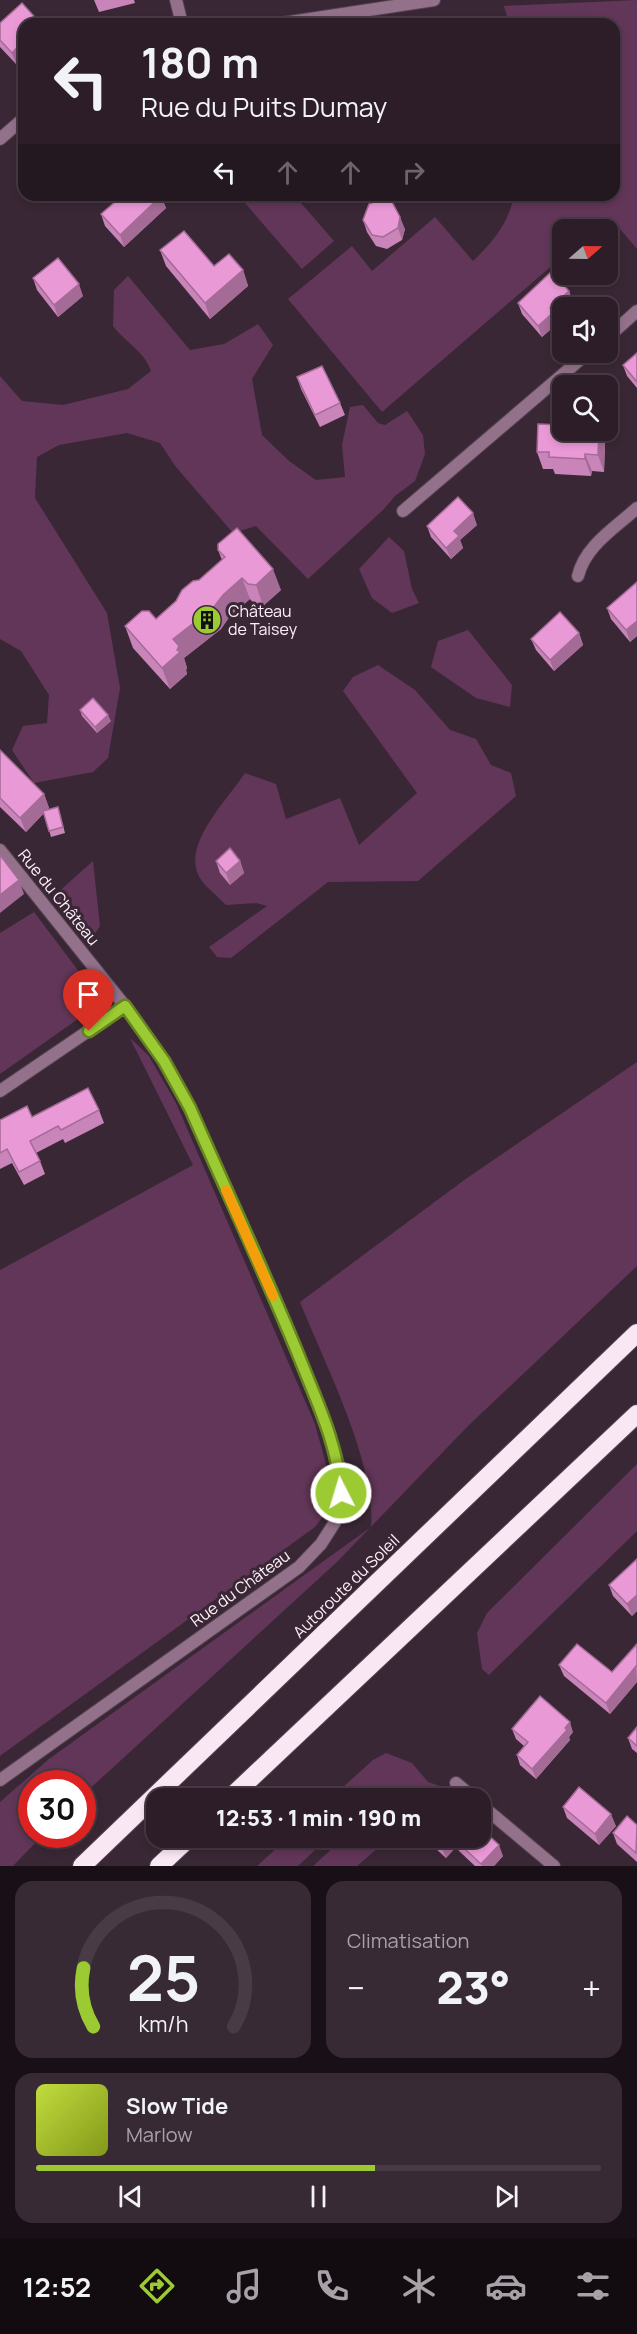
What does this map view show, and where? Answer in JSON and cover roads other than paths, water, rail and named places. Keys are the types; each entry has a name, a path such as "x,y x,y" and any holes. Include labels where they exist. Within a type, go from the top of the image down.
{"highway":[{"name":"Autoroute du Soleil","path":"82,1866 637,1333"},
{"path":"241,1788 637,1414"},
{"path":"159,1866 178,1848"}],"street":[{"path":"176,0 180,18"},
{"path":"316,18 434,0"},
{"path":"0,139 18,123"},
{"path":"618,328 637,312"},
{"path":"403,511 576,363"},
{"path":"578,576 581,562 589,550 637,508"},
{"name":"Rue du Château","path":"0,850 125,1006 164,1061 195,1119 285,1322 327,1427 339,1466 341,1493 335,1522 321,1544 299,1567 0,1780"},
{"path":"0,1091 125,1006"},
{"path":"456,1784 461,1788"},
{"path":"491,1813 554,1866"}],"place":[{"name":"Château de Taisey","path":"207,620"}]}
